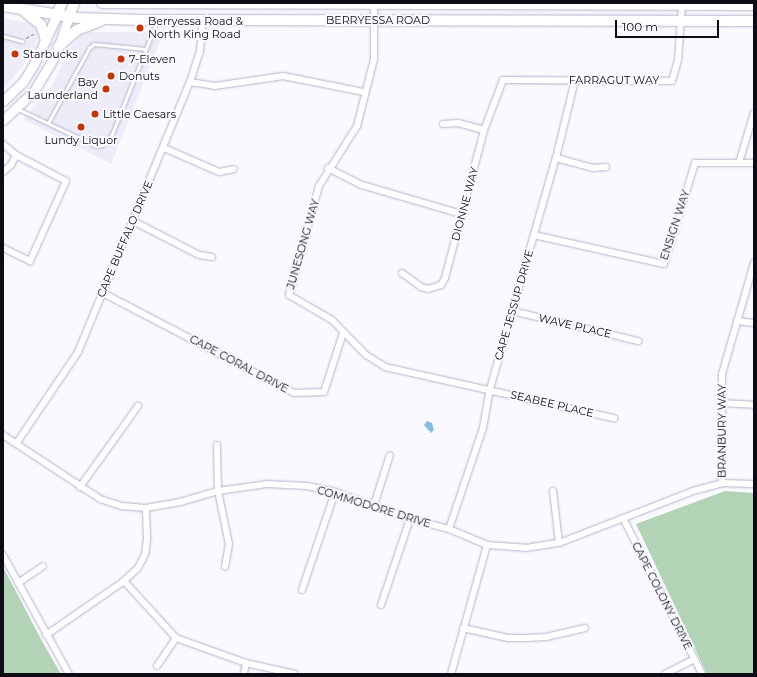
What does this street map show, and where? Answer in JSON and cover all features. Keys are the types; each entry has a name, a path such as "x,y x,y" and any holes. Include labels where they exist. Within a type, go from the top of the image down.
{"main road":[{"path":"3,101 23,82 46,40 62,3"},
{"path":"3,120 34,91 58,47 74,3"},
{"name":"BERRYESSA ROAD","path":"102,3 268,5 754,5"},
{"path":"203,20 215,11 249,11 268,5"},
{"name":"BERRYESSA ROAD","path":"3,6 57,15 105,19 754,21"},
{"path":"20,10 42,25 46,40"},
{"path":"58,47 77,30 105,19"}],"street":[{"name":"JUNESONG WAY","path":"374,4 374,59 364,92 357,126 328,168 314,203 288,295 332,320 366,355 385,367 490,389"},
{"name":"FARRAGUT WAY","path":"503,80 672,81 678,60 682,4"},
{"name":"CAPE BUFFALO DRIVE","path":"16,444 78,352 164,148 190,82 200,52 203,20"},
{"path":"190,82 214,86 283,76 364,92"},
{"name":"DIONNE WAY","path":"402,274 420,287 428,289 441,285 445,278 484,130 503,80"},
{"name":"CAPE JESSUP DRIVE","path":"449,529 483,428 490,389 556,158 575,80"},
{"path":"739,163 754,113"},
{"path":"443,124 458,123 484,130"},
{"path":"3,144 16,155 66,181 30,261 3,248"},
{"path":"164,148 219,172 234,170"},
{"path":"3,172 11,165 16,155"},
{"path":"556,158 593,168 606,167"},
{"name":"ENSIGN WAY","path":"534,235 664,264 695,163 754,163"},
{"path":"328,168 362,185 462,214"},
{"path":"133,220 199,255 212,257"},
{"name":"BRANBURY WAY","path":"722,484 720,403 722,374 754,263"},
{"name":"CAPE CORAL DRIVE","path":"103,293 294,393 324,392 343,333"},
{"name":"WAVE PLACE","path":"512,311 638,341"},
{"path":"737,321 754,323"},
{"name":"SEABEE PLACE","path":"490,389 614,418"},
{"path":"720,403 754,405"},
{"path":"80,487 138,406"},
{"name":"COMMODORE DRIVE","path":"3,435 100,499 122,506 146,508 180,502 218,490 267,484 307,486 335,492 410,519 449,529 487,545 526,548 560,543 679,495 722,484 754,484"},
{"path":"217,445 218,490 229,544 225,567"},
{"path":"374,505 390,455"},
{"path":"553,491 560,543"},
{"path":"302,590 335,492"},
{"path":"46,635 124,581 138,568 145,554 146,508"},
{"name":"CAPE COLONY DRIVE","path":"623,518 702,674"},
{"path":"381,605 410,519"},
{"path":"451,674 487,545"},
{"path":"3,555 69,674"},
{"path":"18,582 43,566"},
{"path":"124,581 176,638 246,663 295,674"},
{"path":"463,628 508,638 546,637 585,628"},
{"path":"157,666 176,638"},
{"path":"665,674 694,659"},
{"path":"244,674 246,663"}],"lane":[{"path":"16,108 96,146 103,145 112,134 158,20"},
{"path":"3,36 22,40"},
{"path":"48,123 89,48 94,44 146,48"}],"path":[{"path":"22,40 40,30"}],"shaded area":[{"path":"3,18 31,23 36,29 37,39 33,53 3,90"},
{"path":"91,32 164,32 111,164 23,119 50,89 73,43 81,35"}],"green space":[{"path":"725,491 754,493 754,674 707,674 636,524"},
{"path":"3,567 43,643 61,674 3,674"}],"water":[{"path":"427,421 432,423 434,430 431,433 424,425"}],"place":[{"name":"Berryessa Road & North King Road","path":"140,28"},
{"name":"Starbucks","path":"15,54"},
{"name":"7-Eleven","path":"121,59"},
{"name":"Donuts","path":"111,76"},
{"name":"Bay Launderland","path":"106,89"},
{"name":"Little Caesars","path":"95,114"},
{"name":"Lundy Liquor","path":"81,127"}]}
